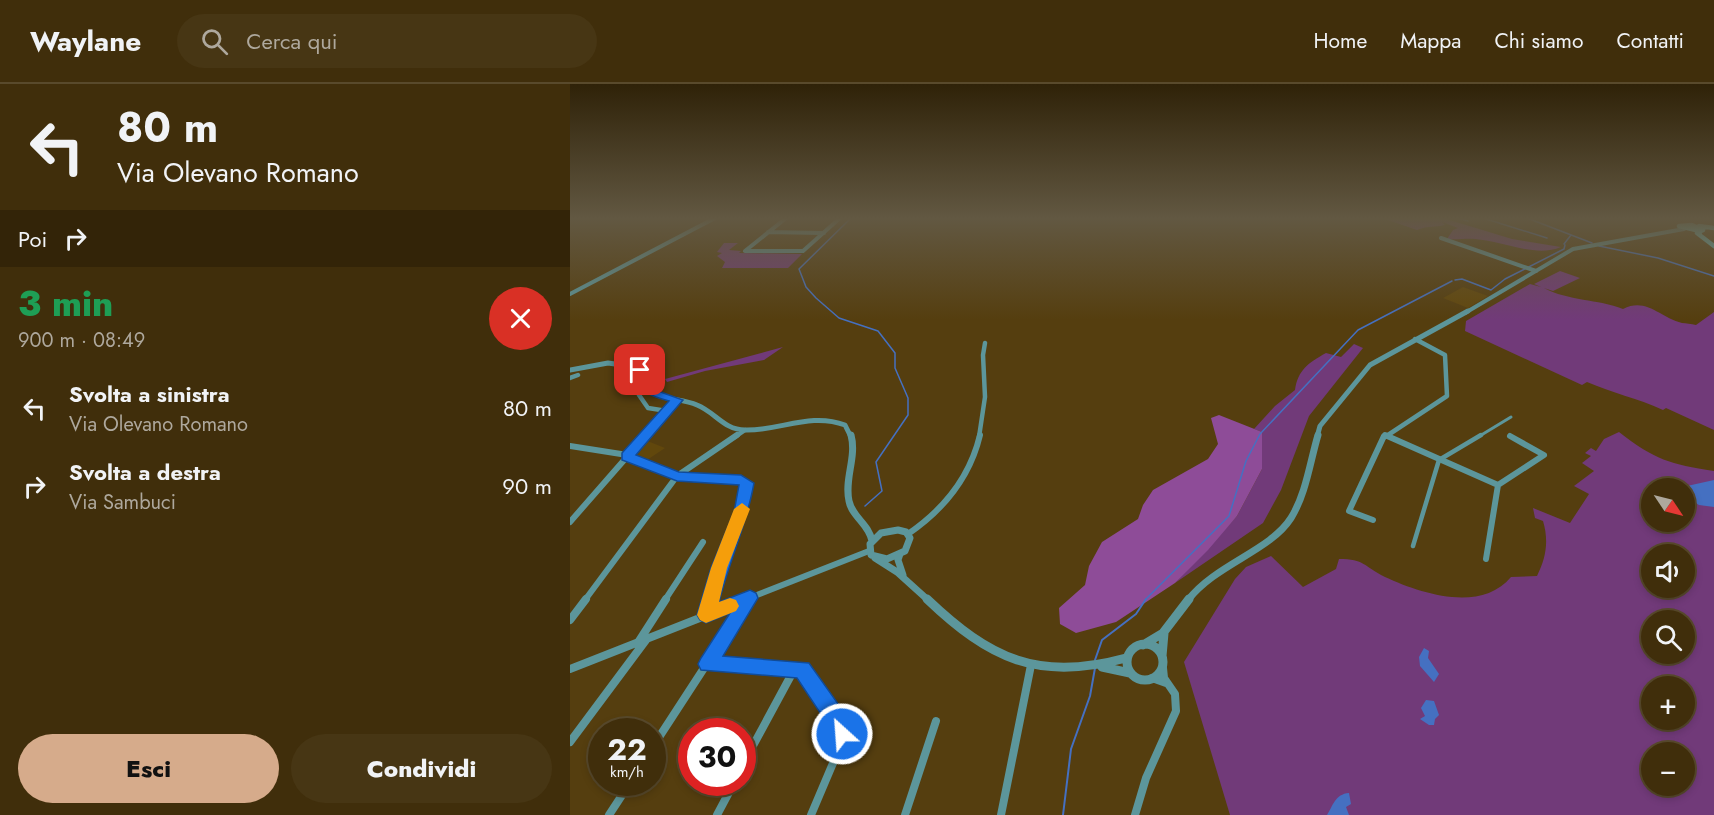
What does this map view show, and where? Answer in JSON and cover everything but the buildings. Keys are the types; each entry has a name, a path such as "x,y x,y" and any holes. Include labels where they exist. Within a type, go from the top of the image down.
{"street":[{"path":"570,294 650,252"},
{"path":"1481,252 1536,271"},
{"path":"1131,674 1126,667 1126,658 1132,649 1159,637 1195,591 1213,574 1233,559 1270,538 1286,525 1300,501 1315,441 1325,417 1370,364 1569,252"},
{"path":"1373,520 1349,511 1384,436 1447,396 1445,354 1415,339"},
{"path":"908,534 925,522 971,463 985,395 981,359 985,343"},
{"path":"570,370 596,364 624,364 640,370 644,383 654,393 702,407 723,425 745,430 815,419 829,419 845,425 852,439 848,499 855,515 867,527 872,541 869,551"},
{"path":"570,378 578,375"},
{"path":"631,388 644,383"},
{"path":"639,395 648,408 667,411"},
{"path":"570,522 677,400"},
{"path":"1413,546 1439,460 1511,417"},
{"path":"570,620 677,476 745,430"},
{"path":"1384,436 1498,485"},
{"path":"1486,559 1498,485 1545,455 1510,436"},
{"path":"571,447 627,456 677,476 741,480 747,483 741,512 719,568 706,615"},
{"path":"867,527 888,531 902,530 908,534 910,542 898,560 903,576"},
{"path":"872,541 888,531"},
{"path":"570,742 643,640 703,542"},
{"path":"869,551 875,558 903,576 970,638 993,652 1031,665 1086,668 1101,667 1126,658"},
{"path":"570,669 869,551"},
{"path":"875,558 887,559 900,554"},
{"path":"666,727 750,598"},
{"path":"1135,815 1146,778 1176,711 1177,699 1164,678 1162,668 1162,639 1166,629"},
{"path":"1143,645 1155,648 1162,656"},
{"path":"708,664 795,668 807,673 841,730 839,748 811,815"},
{"path":"1001,815 1031,665"},
{"path":"1101,667 1131,674 1141,679 1152,678 1169,686"},
{"path":"756,740 795,668"},
{"path":"1152,678 1162,668"},
{"path":"905,815 936,721"},
{"path":"609,815 621,796"},
{"path":"717,815 727,796"}],"shaded area":[{"path":"718,252 802,254 788,268 722,268 725,262 717,256 722,253"},
{"path":"1560,271 1580,278 1553,291 1544,288 1563,295 1623,309 1639,305 1682,323 1696,325 1714,312 1714,430 1666,408 1663,410 1587,382 1582,385 1465,331 1466,321 1530,284 1541,287 1534,284"},
{"path":"1463,287 1488,296 1468,308 1443,298"},
{"path":"1354,344 1363,348 1309,416 1281,490 1263,523 1175,583 1237,516 1262,469 1262,432 1254,429 1275,406 1295,390 1301,372 1309,364 1326,353 1341,357"},
{"path":"783,347 764,360 705,371 667,382 665,379"},
{"path":"1219,415 1262,432 1262,469 1237,516 1208,550 1175,583 1116,622 1076,633 1060,624 1059,608 1085,585 1089,566 1102,542 1138,519 1143,505 1153,490 1208,459 1218,444 1211,418"},
{"path":"1619,432 1653,455 1674,463 1714,471 1714,815 1230,815 1184,662 1235,579 1246,567 1271,556 1303,587 1336,569 1339,559 1354,560 1385,577 1433,594 1451,597 1484,595 1498,588 1511,577 1537,576 1543,563 1546,536 1543,521 1535,518 1533,508 1570,523 1589,494 1574,486 1594,471 1582,463 1591,456 1585,453 1591,448 1596,451 1604,439"},
{"path":"645,440 665,448 647,460 633,454"}],"water":[{"path":"1714,480 1714,507 1695,503 1695,484"},
{"path":"1424,648 1429,651 1428,658 1439,674 1434,682 1420,666 1419,657"},
{"path":"1426,700 1434,701 1439,715 1434,725 1429,725 1420,719 1425,716 1421,708"},
{"path":"1349,793 1351,804 1346,807 1349,815 1327,815 1337,798"}],"waterway":[{"path":"816,252 799,269 806,287 839,318 878,331 895,353 895,368 908,398 908,415 876,462 882,491 865,506"},
{"path":"1455,280 1462,279 1491,290 1505,279 1558,252"},
{"path":"1629,252 1658,258 1714,276"},
{"path":"1146,599 1229,516 1246,461 1260,434 1358,330 1452,281"},
{"path":"1095,660 1102,640 1136,614 1146,599"},
{"path":"1063,815 1071,749 1090,696 1095,668"}],"slow traffic":[{"path":"730,606 706,615 719,568 742,509"}],"route":[{"path":"640,370 644,383 654,393 664,398 677,400 627,456 677,476 741,480 747,483 741,512 719,568 706,615 750,598 708,664 802,669 807,673 839,722 842,734"}]}
